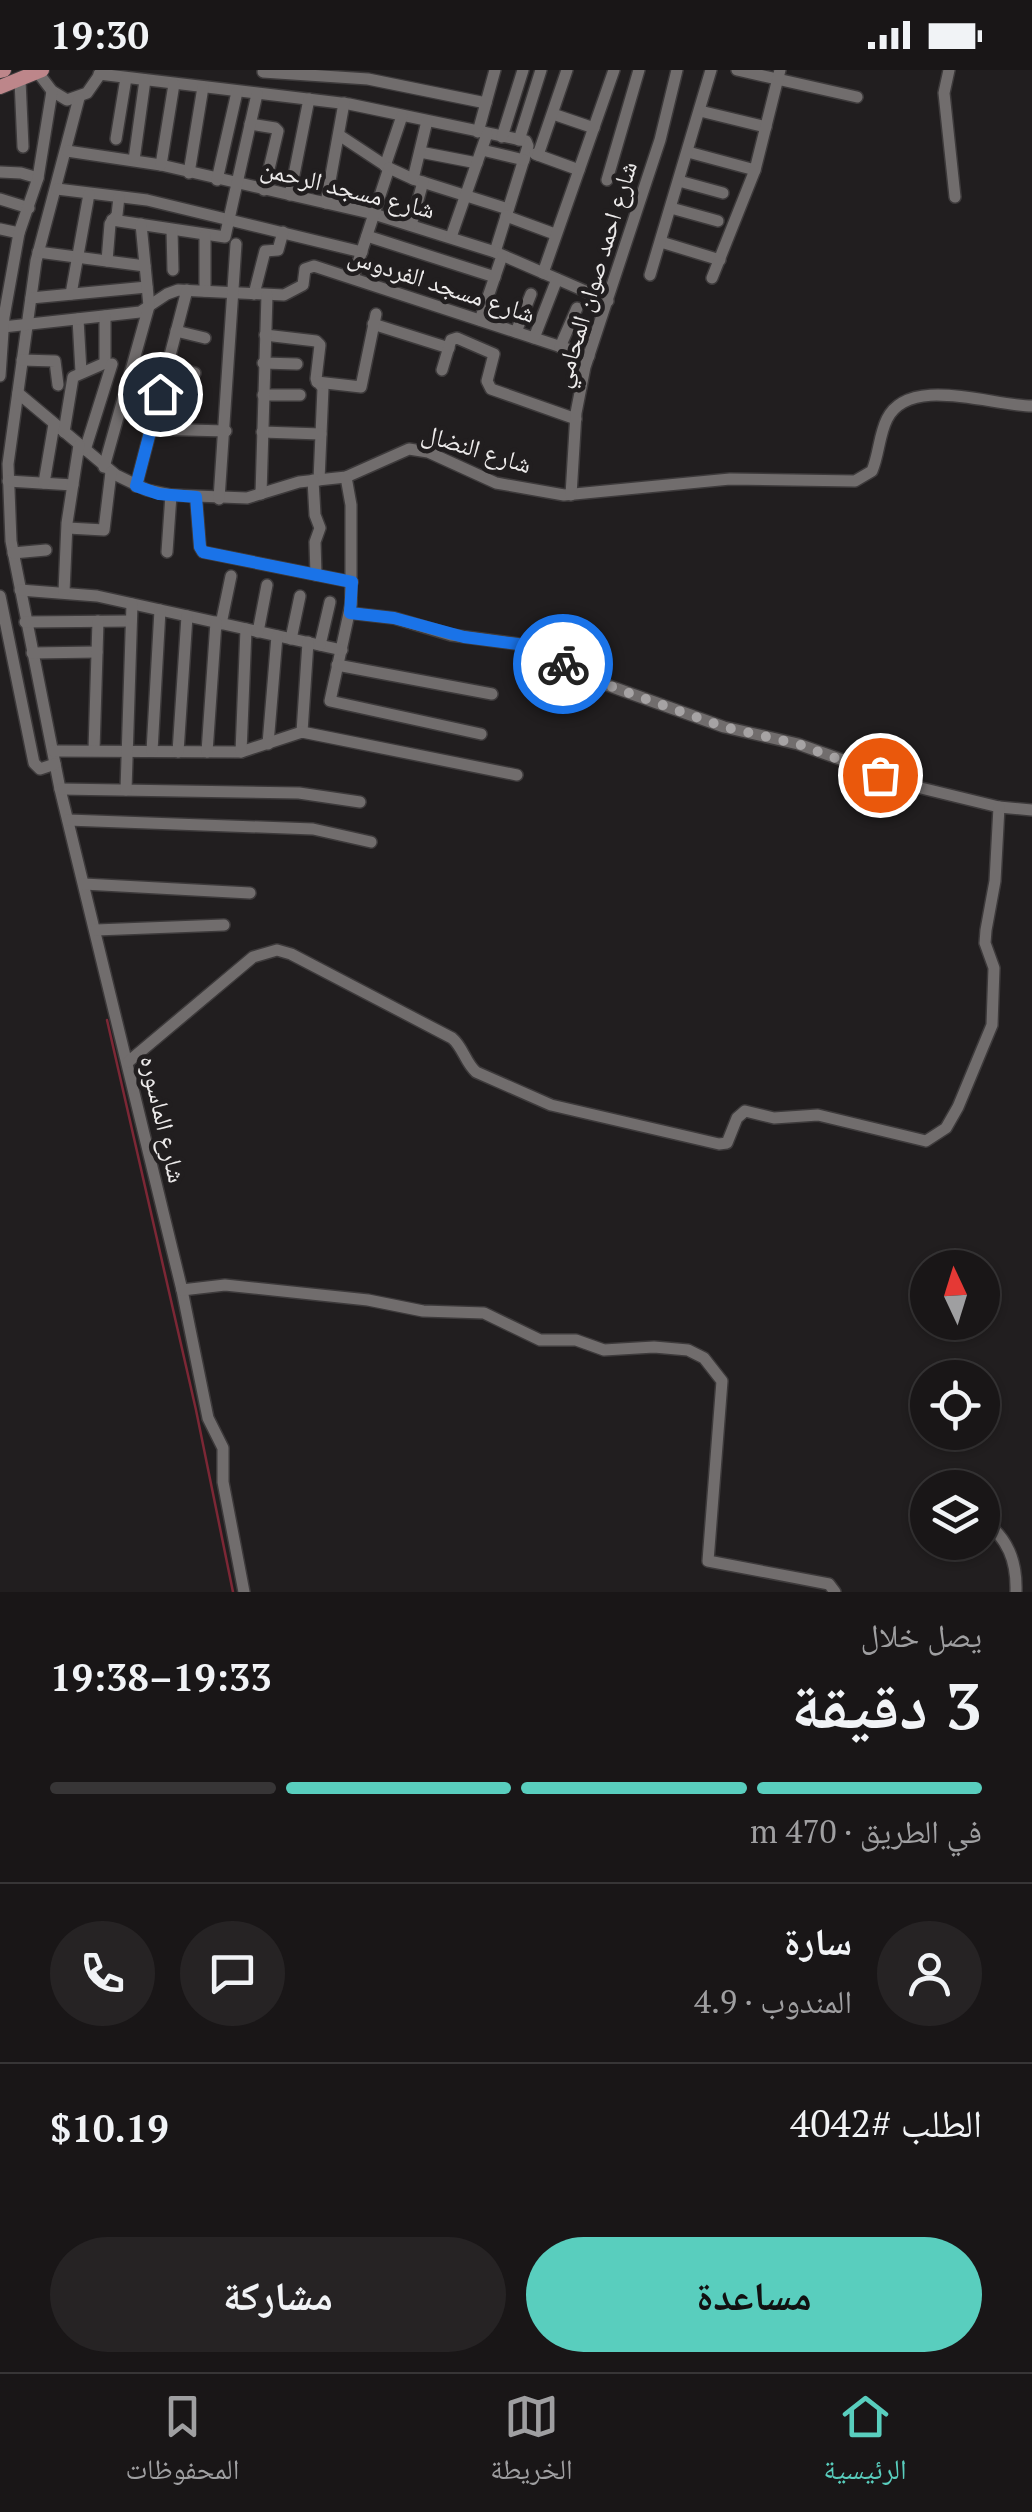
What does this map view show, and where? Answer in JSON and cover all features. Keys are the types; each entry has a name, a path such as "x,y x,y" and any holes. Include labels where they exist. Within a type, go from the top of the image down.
{"main road":[{"path":"0,87 39,71"}],"street":[{"path":"451,237 482,150 495,71 477,70"},
{"path":"480,320 495,278 507,212 527,150 542,70"},
{"path":"527,150 552,114 567,70"},
{"path":"543,273 614,70"},
{"path":"608,180 639,70"},
{"name":"شارع احمد صوان المحامي","path":"571,495 576,418 589,356 660,140 677,70"},
{"path":"650,275 710,70"},
{"path":"737,70 779,74 857,96"},
{"path":"949,70 944,93 955,197"},
{"path":"39,71 52,91 67,100 87,93 101,72 346,104 502,137 580,170"},
{"path":"112,220 225,237 263,71 347,74 515,98"},
{"path":"502,137 520,71"},
{"path":"326,204 346,104 347,74"},
{"path":"712,278 755,170 779,74"},
{"path":"116,138 126,78"},
{"path":"20,80 23,147"},
{"path":"134,160 145,80"},
{"path":"161,166 174,84"},
{"path":"189,173 203,88"},
{"path":"0,376 5,282 38,178 52,91"},
{"path":"217,180 236,92"},
{"name":"شارع الماسوره","path":"80,98 38,252 27,324 8,481 13,552 60,789 182,1290 208,1418 224,1448 224,1482 244,1592"},
{"path":"290,196 308,100"},
{"path":"700,111 766,128"},
{"path":"552,114 594,128"},
{"path":"353,278 402,116"},
{"path":"411,224 428,121"},
{"path":"250,124 275,128 278,132 264,190"},
{"path":"338,134 387,167 552,233"},
{"path":"482,150 527,150"},
{"name":"شارع مسجد الرحمن","path":"67,151 134,160 411,224 498,254 608,301"},
{"path":"420,152 477,164"},
{"path":"688,152 755,170"},
{"path":"0,172 38,178"},
{"path":"679,181 724,193"},
{"path":"57,189 147,200 362,252"},
{"path":"71,294 88,194"},
{"path":"107,261 119,197"},
{"path":"0,200 29,208"},
{"path":"671,208 718,221"},
{"path":"68,528 105,529 108,469 148,306 141,224"},
{"path":"0,229 19,233"},
{"path":"172,230 173,270"},
{"path":"261,494 265,335 260,295 264,253 268,249 278,250 283,232"},
{"path":"204,292 205,235"},
{"path":"366,236 495,278"},
{"path":"661,242 720,260"},
{"path":"219,498 236,244"},
{"path":"38,252 145,266"},
{"name":"شارع مسجد الفردوس","path":"260,295 294,291 303,285 305,269 314,266 589,356"},
{"path":"534,338 558,280"},
{"path":"31,298 147,287"},
{"path":"2,320 27,324 140,312 167,294 187,290 260,295"},
{"path":"136,486 187,290"},
{"path":"516,332 531,294"},
{"path":"560,346 577,308"},
{"path":"44,483 72,379 105,363 105,316"},
{"path":"78,319 81,372"},
{"path":"317,382 361,387 374,319 449,348"},
{"path":"176,331 205,338"},
{"path":"265,335 318,342 317,382"},
{"path":"442,370 451,340 457,338 493,353 488,388 576,418"},
{"path":"22,360 55,361 58,385"},
{"path":"263,363 297,364"},
{"path":"64,592 68,528 81,447 112,364"},
{"path":"167,366 195,373"},
{"path":"316,575 315,542 320,528 315,515 316,480 323,388 317,382"},
{"name":"شارع النضال","path":"18,393 108,469 136,486 171,495 219,498 346,478 400,451 419,449 496,483 571,495 730,479 855,481 872,471 888,417 911,397 932,394 1032,406"},
{"path":"262,395 300,396"},
{"path":"151,429 226,432"},
{"path":"262,432 321,434"},
{"path":"346,478 352,504 350,613 329,698 332,702 482,734"},
{"path":"8,481 73,486"},
{"path":"167,552 171,495"},
{"path":"196,497 203,552 352,582"},
{"path":"13,552 46,550"},
{"path":"207,752 218,623 231,576"},
{"path":"241,752 252,630 267,585"},
{"path":"20,590 64,592 132,604 342,650"},
{"path":"291,639 300,596"},
{"path":"0,600 6,652 36,768 54,757 94,750 241,752 302,732 517,775"},
{"path":"302,732 314,644 330,602"},
{"path":"126,790 132,604"},
{"path":"152,751 160,610"},
{"path":"350,613 394,618 464,637 518,644 615,688 724,727 798,744 872,772 998,808 1032,810"},
{"path":"178,752 188,616"},
{"path":"25,622 131,622"},
{"path":"94,750 98,622"},
{"path":"268,744 276,636"},
{"path":"32,652 97,652"},
{"path":"338,665 492,694"},
{"path":"60,789 309,794 360,802"},
{"path":"128,1062 253,957 276,950 291,954 452,1038 460,1044 476,1072 551,1106 719,1144 727,1143 737,1118 746,1112 774,1118 818,1115 926,1141 946,1128 992,1026 994,968 986,930 995,881 998,808"},
{"path":"68,820 313,828 371,842"},
{"path":"84,884 250,893"},
{"path":"96,930 224,926"},
{"path":"182,1290 226,1284 422,1310 484,1313 540,1340 576,1340 604,1350 688,1350 704,1358 722,1381 708,1561 829,1584 834,1592"},
{"path":"1000,1534 1016,1562 1016,1592"}],"waterway":[{"path":"107,1020 196,1410 233,1592"}],"way so far":[{"path":"563,664 615,688 724,727 798,744 880,775"}],"route":[{"path":"160,394 136,486 159,494 196,497 203,552 352,582 350,613 394,618 438,632 518,644 563,664"}]}
